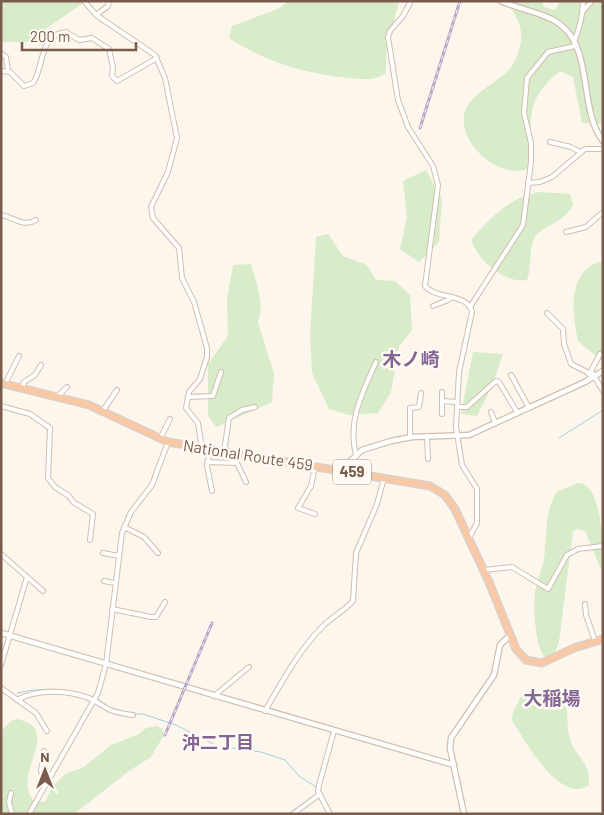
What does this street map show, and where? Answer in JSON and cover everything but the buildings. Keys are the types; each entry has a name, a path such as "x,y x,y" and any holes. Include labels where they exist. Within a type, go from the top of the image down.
{"highway":[{"name":"National Route 459","path":"3,384 89,405 168,442 430,486 445,495 455,509 484,570 516,649 526,660 542,663 603,639"}],"street":[{"path":"84,1 96,15 151,52 157,58 165,78 177,133 173,157 151,212 153,218 179,248 182,278 194,302 207,348 207,357 200,379 189,392 186,408 198,423 206,449 212,491"},
{"path":"96,15 108,6 109,1"},
{"path":"412,1 403,16 390,31 388,37 394,84 402,112 408,127 429,159 438,185 426,286 432,292 450,297 470,307"},
{"path":"501,1 561,24 575,44 594,126 603,141"},
{"path":"583,1 583,11"},
{"path":"575,44 579,19 592,1"},
{"path":"1,53 6,57 8,71 24,86 33,83 38,75 40,59 48,42 54,35 66,32 79,40 92,38 109,49 114,80 122,79 140,66 157,58"},
{"path":"468,538 477,524 477,489 462,465 456,436 459,372 471,322 470,307 521,229 531,151 524,119 525,84 529,74 545,54 575,44"},
{"path":"1,71 8,71"},
{"path":"550,142 571,147 580,152"},
{"path":"528,183 540,182 552,177 586,149 603,149"},
{"path":"566,232 586,227 603,212"},
{"path":"1,215 20,223 30,223 36,220"},
{"path":"434,306 448,300 450,297"},
{"path":"546,313 563,329 564,344 571,364 590,374 603,390"},
{"path":"593,378 592,369 600,354"},
{"path":"3,384 19,356"},
{"path":"356,455 354,413 376,362"},
{"path":"22,388 24,382 35,375 41,365"},
{"path":"340,470 362,450 410,438 468,435 593,378 603,371"},
{"path":"188,397 213,396 221,372"},
{"path":"511,375 528,406"},
{"path":"457,407 467,407 496,381 499,382 517,412"},
{"path":"57,397 67,387"},
{"path":"102,412 117,390"},
{"path":"442,392 442,414"},
{"path":"410,438 410,408 420,407 421,394"},
{"path":"442,401 457,402"},
{"path":"1,406 30,414 50,428 48,478 55,488 69,496 73,502 94,514 90,540"},
{"path":"224,452 229,418 242,410 255,407"},
{"path":"491,412 495,422"},
{"path":"160,439 170,419"},
{"path":"427,436 428,459"},
{"path":"29,814 76,728 94,701 106,664 115,583 124,527 137,504 152,484 168,442"},
{"path":"237,454 237,463 246,482"},
{"path":"207,462 237,463"},
{"path":"315,466 311,486 298,508 315,514"},
{"path":"265,710 283,680 314,636 324,625 353,601 356,585 355,559 382,491 384,478"},
{"path":"124,527 144,537 158,553"},
{"path":"484,570 512,567 548,589 567,555 578,549 603,546"},
{"path":"103,553 119,556"},
{"path":"1,554 42,591"},
{"path":"1,665 27,577"},
{"path":"104,581 115,583"},
{"path":"112,609 151,618 156,617 165,602"},
{"path":"586,604 586,615 595,641"},
{"path":"1,633 454,766"},
{"path":"464,814 454,766 451,738 494,675 500,645 510,635"},
{"path":"214,696 249,667"},
{"path":"1,688 36,713 47,732"},
{"path":"17,700 27,694 56,692 83,696 112,710 133,715"},
{"path":"330,814 320,794 320,779 334,731"},
{"path":"44,751 41,771 47,781"},
{"path":"11,793 12,814"},
{"path":"293,814 320,794"}],"green space":[{"path":"1,1 86,1 27,42 1,42"},
{"path":"288,1 399,1 386,53 386,73 382,76 364,79 301,70 257,54 229,38 232,26 278,9"},
{"path":"506,1 542,1 544,7 555,10 560,1 603,1 603,124 582,123 573,77 560,71 548,82 534,103 531,125 532,167 521,171 497,166 486,159 476,150 465,128 464,116 466,108 477,95 506,73 514,63 519,50 521,30 514,13"},
{"path":"426,170 442,199 439,242 419,262 400,249 407,217 403,181"},
{"path":"540,192 570,194 573,204 564,216 543,229 535,237 527,280 510,278 493,269 479,255 471,240 485,224 510,203 529,194"},
{"path":"328,234 343,256 367,265 376,280 395,281 410,295 412,330 399,347 391,392 378,413 349,415 329,409 312,373 310,335 316,237"},
{"path":"598,262 603,263 603,362 578,341 574,319 576,285 588,268"},
{"path":"251,264 261,308 258,322 274,374 272,402 216,427 208,416 208,364 228,336 227,299 233,265"},
{"path":"473,352 503,354 491,388 477,416 461,414"},
{"path":"578,483 587,486 593,494 597,507 602,536 603,574 585,531 578,529 573,531 559,642 553,657 547,658 543,654 537,638 534,604 536,588 544,559 548,516 557,492"},
{"path":"549,689 561,694 564,699 571,743 587,770 589,785 578,789 567,787 544,768 512,720 513,712 523,693 538,695"},
{"path":"16,719 30,724 36,731 37,741 28,778 28,789 33,800 45,802 53,786 65,774 84,767 111,745 139,734 146,728 157,726 162,729 164,735 151,757 129,771 74,814 1,814 1,731"}],"waterway":[{"path":"559,438 603,410"},
{"path":"17,693 56,689 93,697"},
{"path":"98,699 109,707 124,712"},
{"path":"135,714 143,714 176,725 217,746 261,752 285,760 299,776 319,789 333,814"}],"railway":[{"path":"420,128 460,1"},
{"path":"165,735 212,623"}],"district":[{"name":"木ノ崎","path":"411,359"},
{"name":"大稲場","path":"552,698"},
{"name":"沖二丁目","path":"218,743"}]}
